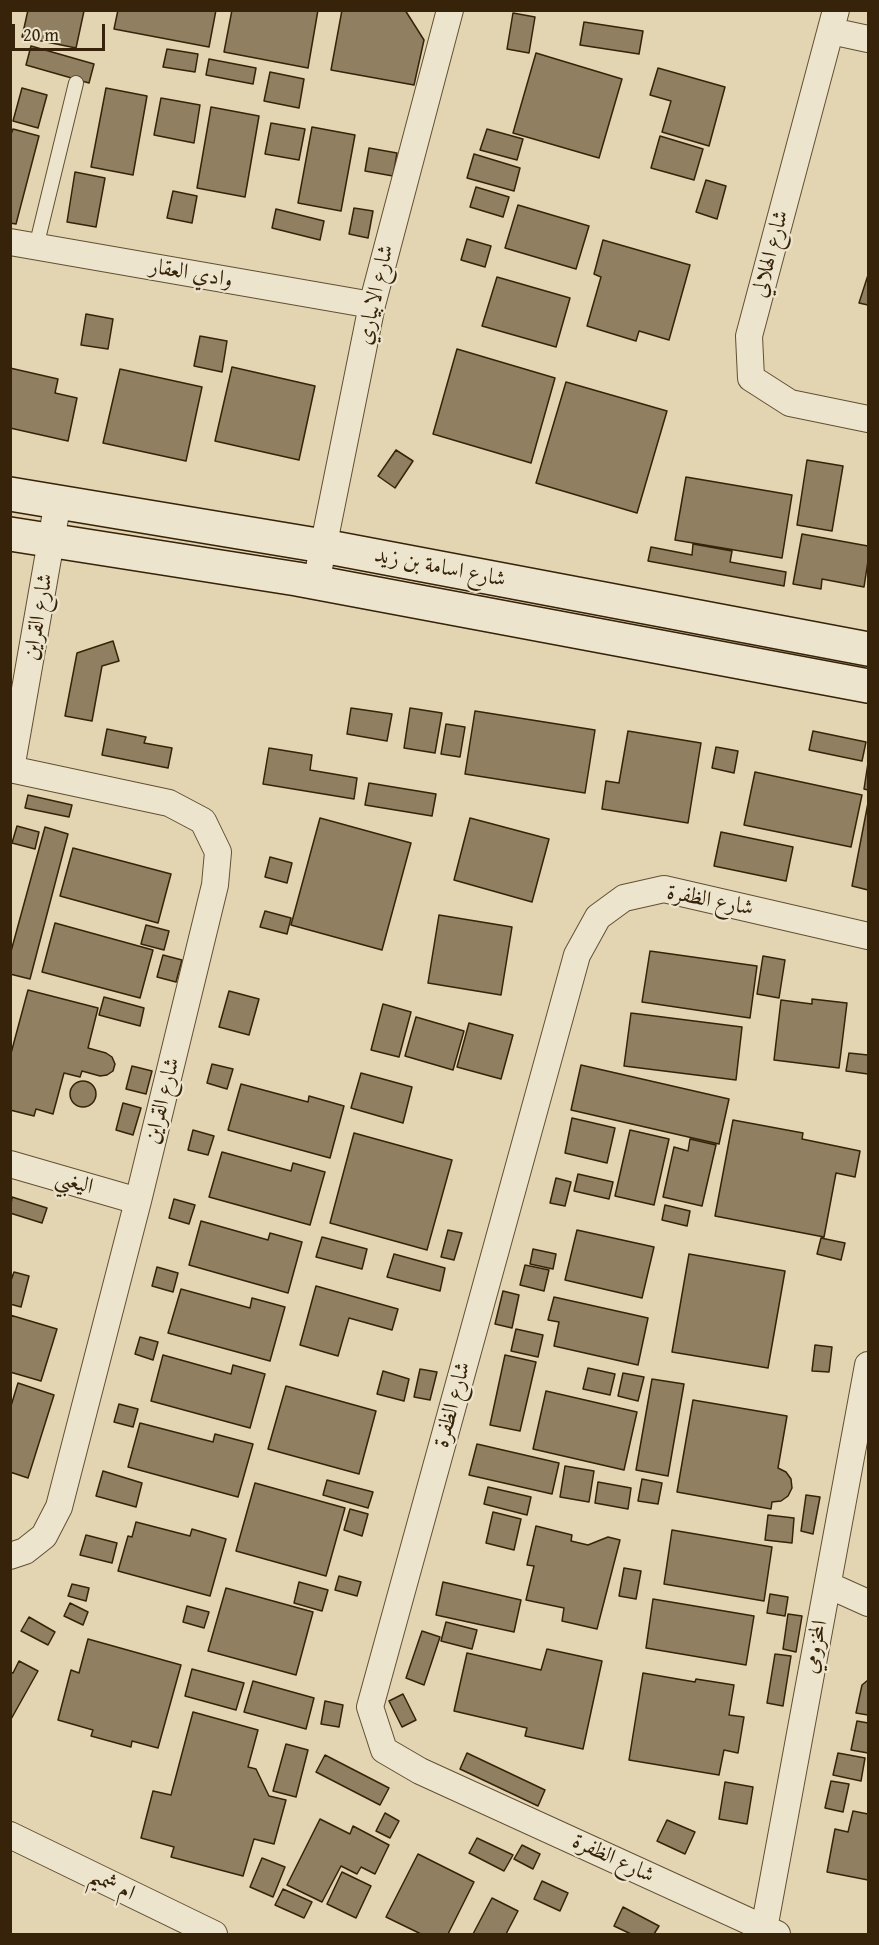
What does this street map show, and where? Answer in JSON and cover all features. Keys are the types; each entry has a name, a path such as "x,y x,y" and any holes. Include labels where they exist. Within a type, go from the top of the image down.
{"street":[{"name":"شارع الابياري","path":"316,583 372,305 450,10"},
{"path":"833,21 868,39"},
{"name":"شارع الهلالي","path":"833,21 749,336 751,378 790,403 868,419"},
{"name":"وادي العقار","path":"10,242 372,305"},
{"name":"شارع اسامة بن زيد","path":"10,494 323,546 868,649"},
{"name":"شارع القراين","path":"10,1556 25,1551 44,1536 59,1507 138,1201 215,885 218,852 203,821 169,802 11,769 53,540 58,501"},
{"name":"شارع اسامة بن زيد","path":"10,534 316,583 868,686"},
{"name":"شارع الظفرة","path":"770,1932 420,1771 384,1750 370,1707 577,955 598,917 624,898 664,889 868,936"},
{"name":"اليغبي","path":"10,1164 138,1201"},
{"name":"المخزومي","path":"770,1932 868,1365"},
{"path":"828,1586 868,1603"},
{"name":"ام شميم","path":"10,1835 214,1935"}],"lane":[{"path":"36,247 76,83"}],"building":[{"path":"28,10 84,11 76,48 22,37"},
{"path":"118,10 216,10 209,47 114,29"},
{"path":"232,10 318,10 308,68 224,52"},
{"path":"342,10 405,10 424,40 414,85 331,70"},
{"path":"513,13 535,17 529,53 507,49"},
{"path":"584,22 643,31 639,54 580,45"},
{"path":"31,46 94,64 89,83 26,65"},
{"path":"167,49 198,54 195,72 163,67"},
{"path":"536,53 622,79 599,158 513,133"},
{"path":"209,59 256,68 253,84 206,75"},
{"path":"658,68 725,87 709,146 662,132 671,101 650,95"},
{"path":"270,72 304,79 299,108 264,101"},
{"path":"22,88 47,95 38,128 13,121"},
{"path":"106,88 147,96 133,175 91,167"},
{"path":"161,98 200,105 194,143 154,135"},
{"path":"211,107 259,116 245,197 197,188"},
{"path":"271,123 305,129 299,160 265,154"},
{"path":"312,127 355,135 341,211 298,203"},
{"path":"13,129 39,136 16,224 10,223 10,137"},
{"path":"487,129 523,139 517,160 480,150"},
{"path":"660,136 703,149 694,180 651,168"},
{"path":"369,148 397,153 393,176 365,171"},
{"path":"474,154 520,168 514,191 467,178"},
{"path":"75,172 105,178 96,227 67,222"},
{"path":"706,180 726,186 717,219 696,212"},
{"path":"476,187 509,197 503,217 470,207"},
{"path":"173,191 197,196 192,223 167,218"},
{"path":"518,205 589,226 576,269 505,248"},
{"path":"354,208 373,211 368,238 349,234"},
{"path":"276,209 324,221 320,240 272,228"},
{"path":"467,239 491,246 485,267 461,260"},
{"path":"603,240 690,265 669,340 639,331 636,341 587,326 601,277 594,274"},
{"path":"868,275 868,305 859,303"},
{"path":"497,277 570,298 556,347 482,326"},
{"path":"86,314 113,319 108,349 81,345"},
{"path":"200,336 227,341 222,372 194,366"},
{"path":"457,349 555,378 531,463 433,434"},
{"path":"232,367 315,386 299,460 215,441"},
{"path":"10,368 58,379 55,393 77,398 68,441 10,428"},
{"path":"120,369 202,387 186,461 103,443"},
{"path":"566,382 667,411 637,513 536,483"},
{"path":"396,450 413,461 395,488 378,476"},
{"path":"807,460 843,466 832,531 797,525"},
{"path":"686,477 792,495 782,558 675,540"},
{"path":"802,534 868,546 864,587 822,579 821,589 793,584"},
{"path":"693,544 732,551 730,562 786,572 784,586 648,561 651,547 692,555"},
{"path":"113,641 119,661 102,666 92,721 65,716 77,653"},
{"path":"351,708 392,714 387,741 347,734"},
{"path":"410,708 442,713 435,753 404,748"},
{"path":"475,711 595,730 585,793 465,774"},
{"path":"446,724 465,727 460,757 441,754"},
{"path":"107,729 146,737 144,743 172,748 168,768 102,755"},
{"path":"628,731 701,743 688,823 602,809 606,781 619,783"},
{"path":"813,731 866,742 862,761 809,750"},
{"path":"716,747 738,751 734,773 712,768"},
{"path":"269,748 312,755 310,770 357,778 354,799 263,784"},
{"path":"868,763 868,790 864,789"},
{"path":"755,772 862,795 851,847 744,825"},
{"path":"369,783 436,794 432,816 365,805"},
{"path":"28,795 72,805 69,817 25,808"},
{"path":"868,803 868,890 852,886"},
{"path":"320,818 411,843 382,950 291,925"},
{"path":"470,818 549,839 532,902 454,880"},
{"path":"17,826 39,832 35,849 12,843"},
{"path":"45,827 68,834 30,979 10,974 10,955"},
{"path":"721,832 793,847 786,881 714,866"},
{"path":"73,848 171,874 158,923 60,896"},
{"path":"270,857 292,863 287,883 265,877"},
{"path":"265,911 291,918 287,934 260,927"},
{"path":"439,915 512,927 501,995 428,983"},
{"path":"55,923 153,950 140,998 42,972"},
{"path":"146,925 169,931 164,950 141,944"},
{"path":"650,951 757,966 750,1018 642,1002"},
{"path":"163,955 182,960 176,982 157,977"},
{"path":"763,956 785,960 779,998 757,994"},
{"path":"28,990 98,1008 88,1048 106,1053 112,1057 115,1064 113,1071 107,1075 100,1076 82,1071 80,1077 64,1073 53,1114 36,1109 34,1116 10,1110 10,1057"},
{"path":"229,991 259,999 249,1035 219,1027"},
{"path":"104,997 144,1008 140,1026 99,1015"},
{"path":"812,999 847,1003 839,1068 774,1060 781,1000 812,1004"},
{"path":"383,1004 411,1012 399,1057 371,1050"},
{"path":"631,1013 742,1027 736,1080 624,1066"},
{"path":"416,1017 464,1031 453,1070 405,1056"},
{"path":"469,1023 513,1035 501,1079 457,1067"},
{"path":"849,1053 868,1055 868,1074 846,1071"},
{"path":"212,1064 233,1069 227,1089 207,1083"},
{"path":"581,1065 729,1099 719,1144 571,1110"},
{"path":"132,1066 152,1071 146,1094 126,1089"},
{"path":"361,1073 412,1087 403,1123 351,1108"},
{"path":"83,1081 93,1084 96,1094 93,1104 83,1107 73,1104 70,1094 73,1084"},
{"path":"241,1084 308,1102 309,1096 344,1106 330,1158 228,1130"},
{"path":"123,1103 141,1108 133,1135 116,1130"},
{"path":"572,1118 615,1128 607,1163 565,1153"},
{"path":"733,1120 803,1133 802,1139 860,1151 855,1177 836,1173 824,1237 715,1216"},
{"path":"193,1130 214,1136 208,1155 188,1150"},
{"path":"630,1130 669,1139 654,1205 615,1196"},
{"path":"354,1133 452,1160 427,1250 330,1223"},
{"path":"690,1139 716,1145 702,1206 663,1197 674,1147 688,1151"},
{"path":"222,1152 291,1171 293,1163 325,1172 310,1225 209,1197"},
{"path":"578,1174 613,1182 609,1199 574,1191"},
{"path":"556,1178 571,1182 565,1206 550,1203"},
{"path":"12,1197 47,1208 42,1223 10,1213"},
{"path":"174,1199 195,1205 189,1224 169,1218"},
{"path":"665,1205 690,1211 687,1226 662,1220"},
{"path":"201,1221 268,1240 270,1233 302,1242 288,1293 189,1265"},
{"path":"448,1230 462,1233 454,1260 441,1257"},
{"path":"577,1230 654,1247 642,1298 565,1280"},
{"path":"322,1237 367,1249 362,1269 316,1257"},
{"path":"821,1238 845,1243 841,1260 817,1254"},
{"path":"533,1249 556,1254 553,1269 530,1264"},
{"path":"394,1254 445,1268 440,1291 387,1277"},
{"path":"689,1254 785,1271 768,1368 672,1352"},
{"path":"525,1265 549,1270 544,1291 520,1285"},
{"path":"157,1267 178,1273 173,1292 152,1286"},
{"path":"14,1272 29,1276 21,1307 10,1304 10,1283"},
{"path":"316,1286 398,1309 392,1330 349,1318 338,1356 300,1345"},
{"path":"181,1289 250,1308 252,1298 285,1307 270,1361 168,1333"},
{"path":"503,1291 519,1295 512,1328 495,1324"},
{"path":"554,1297 648,1318 638,1365 554,1346 559,1322 548,1320"},
{"path":"10,1315 57,1329 41,1381 10,1372"},
{"path":"516,1329 543,1335 538,1357 511,1351"},
{"path":"140,1337 158,1342 153,1360 135,1354"},
{"path":"815,1345 832,1347 829,1372 812,1371"},
{"path":"163,1355 231,1374 233,1365 265,1374 250,1428 151,1401"},
{"path":"505,1355 536,1362 520,1431 490,1425"},
{"path":"588,1368 615,1374 610,1395 583,1389"},
{"path":"420,1369 437,1372 430,1400 414,1397"},
{"path":"383,1371 409,1379 404,1401 377,1394"},
{"path":"623,1373 644,1377 638,1401 618,1396"},
{"path":"652,1379 684,1384 668,1476 636,1470"},
{"path":"18,1383 54,1395 28,1478 10,1472 10,1409"},
{"path":"286,1386 376,1411 359,1474 268,1449"},
{"path":"546,1391 637,1412 624,1470 533,1449"},
{"path":"693,1400 787,1416 778,1468 786,1472 791,1479 792,1488 788,1496 781,1501 772,1502 771,1509 677,1492"},
{"path":"119,1404 138,1409 133,1427 114,1422"},
{"path":"140,1423 213,1442 215,1434 253,1444 238,1497 128,1467"},
{"path":"477,1444 559,1463 552,1494 469,1475"},
{"path":"565,1466 594,1471 589,1502 560,1497"},
{"path":"103,1471 142,1483 136,1507 96,1496"},
{"path":"642,1479 662,1483 658,1504 638,1501"},
{"path":"327,1480 373,1492 368,1508 323,1495"},
{"path":"598,1482 631,1488 628,1509 595,1503"},
{"path":"255,1483 345,1508 326,1576 236,1551"},
{"path":"488,1487 531,1497 527,1515 484,1504"},
{"path":"806,1495 820,1497 813,1534 801,1531"},
{"path":"350,1509 368,1514 362,1536 344,1530"},
{"path":"493,1512 521,1519 514,1550 486,1543"},
{"path":"768,1515 794,1518 792,1543 765,1540"},
{"path":"136,1522 190,1536 192,1529 226,1539 210,1596 118,1571 128,1536 132,1537"},
{"path":"536,1526 572,1535 571,1541 588,1545 608,1537 620,1540 597,1629 562,1621 564,1608 526,1600 534,1566 527,1565"},
{"path":"672,1530 772,1547 764,1601 664,1584"},
{"path":"86,1535 117,1543 112,1563 80,1555"},
{"path":"624,1568 641,1571 636,1599 619,1596"},
{"path":"339,1576 361,1582 357,1596 335,1590"},
{"path":"299,1582 328,1590 322,1611 294,1603"},
{"path":"443,1582 521,1600 514,1632 436,1615"},
{"path":"72,1584 89,1588 86,1601 68,1596"},
{"path":"226,1588 313,1612 296,1675 208,1651"},
{"path":"770,1594 788,1597 785,1616 767,1613"},
{"path":"653,1599 754,1616 746,1665 646,1648"},
{"path":"70,1603 88,1612 83,1625 64,1616"},
{"path":"187,1606 209,1612 204,1628 183,1622"},
{"path":"788,1614 802,1616 796,1652 783,1649"},
{"path":"29,1617 55,1632 48,1645 21,1631"},
{"path":"446,1622 477,1630 472,1649 441,1641"},
{"path":"422,1631 440,1637 424,1685 406,1678"},
{"path":"88,1639 181,1665 158,1748 132,1741 131,1747 91,1736 93,1730 58,1720 71,1670 79,1673"},
{"path":"547,1649 602,1661 583,1749 525,1736 527,1728 454,1711 467,1653 541,1670"},
{"path":"775,1654 791,1656 783,1706 767,1703"},
{"path":"19,1661 38,1671 10,1721 10,1672 13,1673"},
{"path":"192,1669 244,1683 236,1710 185,1696"},
{"path":"643,1673 695,1682 696,1679 734,1685 729,1715 744,1717 738,1753 724,1750 719,1775 629,1760"},
{"path":"868,1680 868,1715 856,1713 862,1685"},
{"path":"253,1681 314,1698 306,1729 244,1712"},
{"path":"403,1694 416,1720 402,1727 389,1701"},
{"path":"325,1701 343,1705 339,1727 321,1724"},
{"path":"193,1712 258,1730 248,1767 256,1769 269,1796 286,1800 274,1844 254,1839 243,1876 171,1857 174,1847 141,1838 153,1791 171,1795"},
{"path":"857,1721 868,1723 868,1753 851,1750"},
{"path":"286,1744 308,1750 296,1797 273,1791"},
{"path":"467,1753 545,1790 538,1806 460,1769"},
{"path":"838,1753 865,1758 861,1781 833,1775"},
{"path":"325,1755 389,1788 380,1805 316,1772"},
{"path":"831,1781 849,1784 843,1812 825,1808"},
{"path":"725,1782 753,1787 747,1824 719,1819"},
{"path":"853,1811 868,1814 868,1880 827,1872 835,1829 848,1832"},
{"path":"385,1813 399,1821 390,1838 376,1831"},
{"path":"320,1819 350,1834 353,1826 389,1845 375,1874 361,1867 357,1874 341,1866 322,1902 287,1885"},
{"path":"667,1820 695,1832 685,1854 657,1841"},
{"path":"477,1838 513,1855 504,1871 469,1853"},
{"path":"522,1845 540,1854 533,1869 514,1859"},
{"path":"418,1854 474,1882 448,1934 421,1934 386,1917"},
{"path":"262,1858 285,1867 273,1897 250,1887"},
{"path":"342,1872 371,1886 356,1918 327,1904"},
{"path":"542,1881 568,1893 560,1911 534,1899"},
{"path":"283,1889 312,1902 304,1918 275,1905"},
{"path":"492,1898 518,1911 506,1934 473,1934"},
{"path":"623,1907 659,1926 654,1934 631,1934 614,1926"}]}
